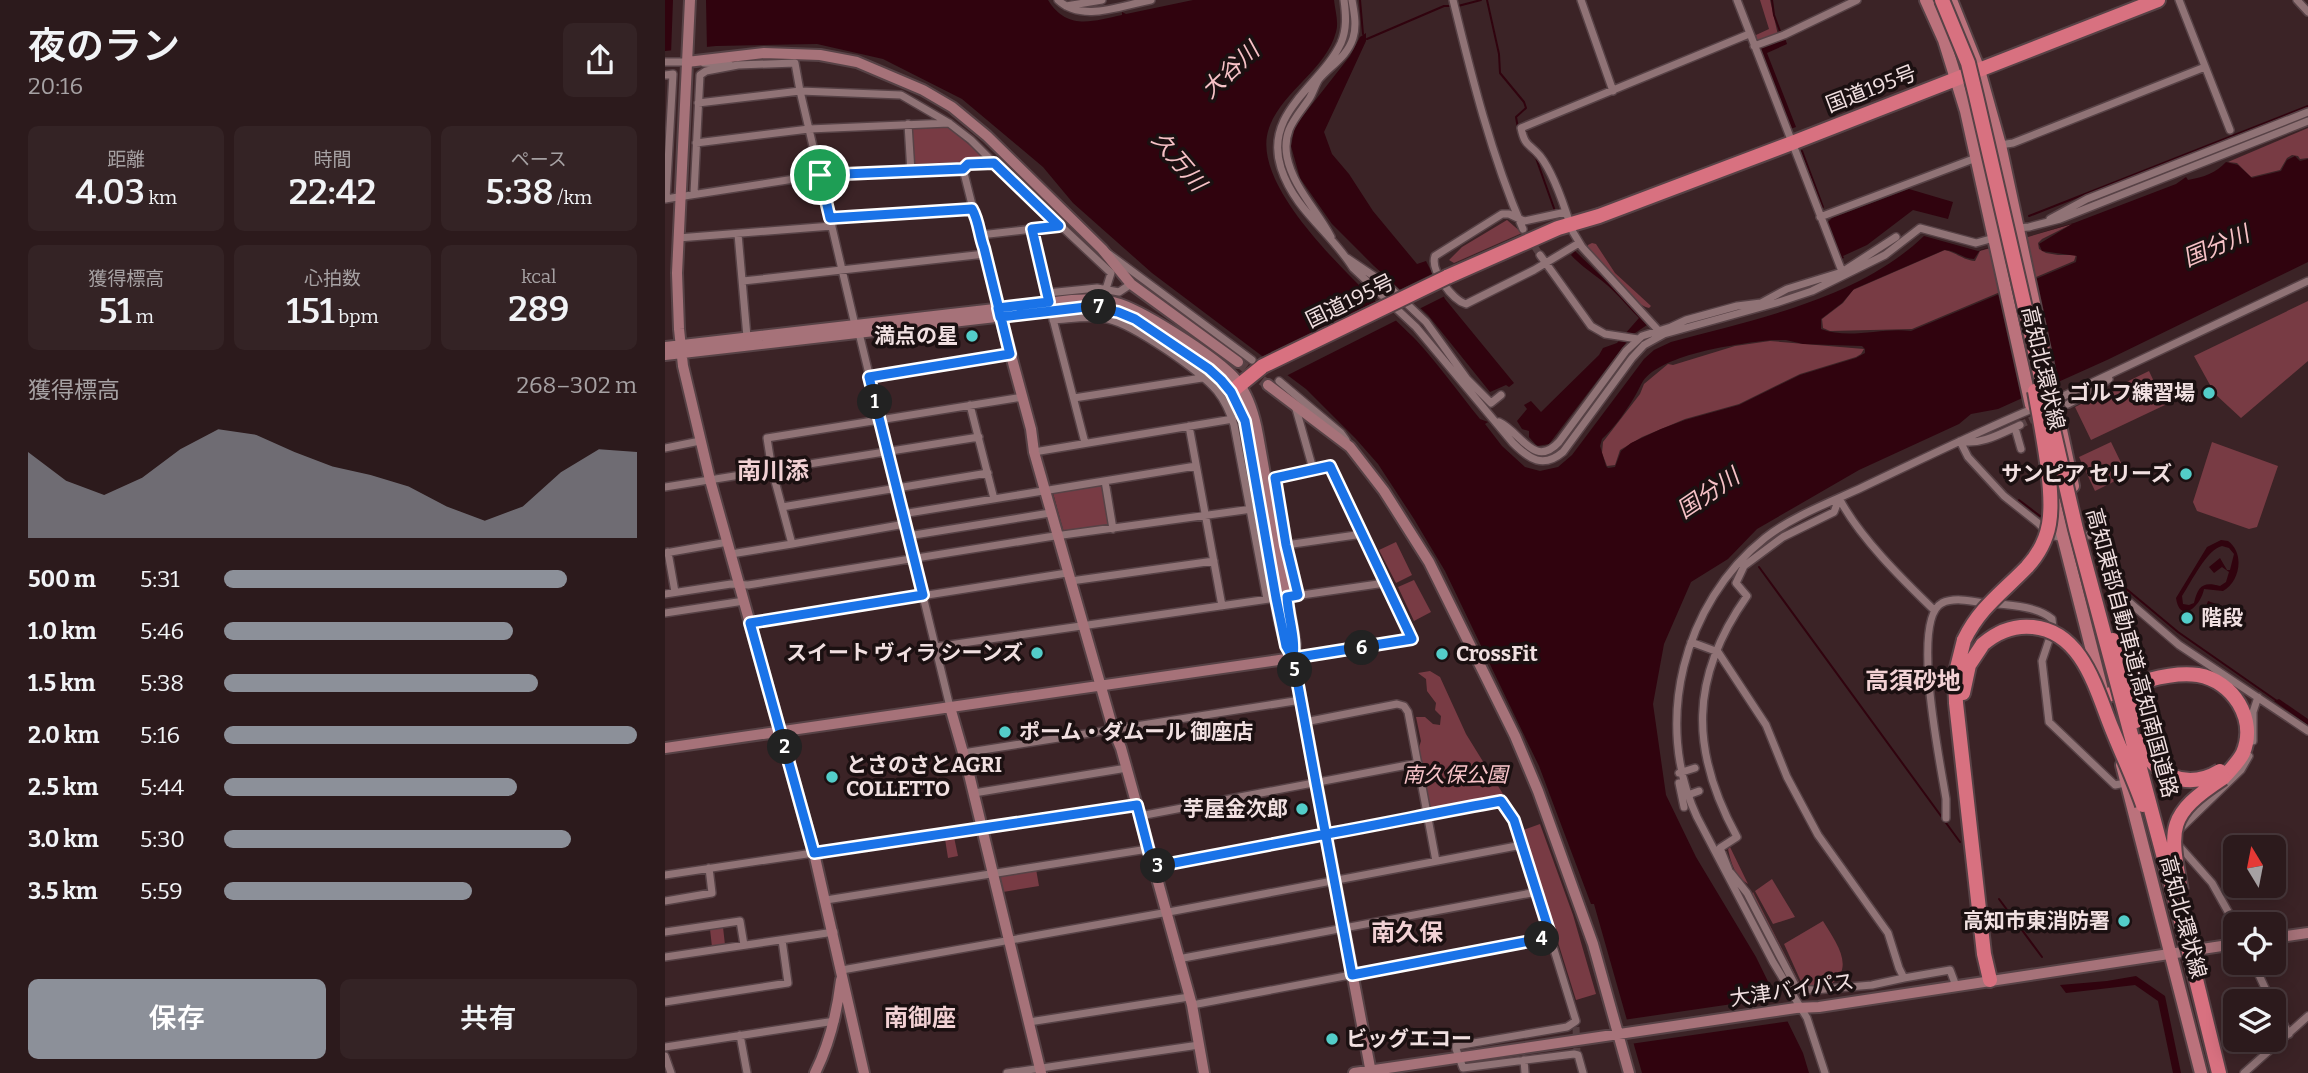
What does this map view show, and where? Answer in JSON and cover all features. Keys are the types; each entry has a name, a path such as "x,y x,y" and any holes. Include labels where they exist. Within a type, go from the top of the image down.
{"highway":[{"name":"高知東部自動車道;高知南国道路","path":"1942,0 1968,62 2004,235 2113,672 2149,795 2174,902 2193,954 2221,1073"},
{"name":"国道195号","path":"1236,388 1448,281 1599,216 2158,0"},
{"path":"1990,980 1984,954 1955,676 1964,640 1983,608 2034,558 2046,538 2050,516 2050,494 2036,395 2004,235"},
{"path":"2080,533 2147,757 2159,771 2185,781 2221,774"},
{"path":"1990,980 1990,953 1963,702 1965,677 1969,666 1983,644 1998,633 2029,626 2058,635 2081,657 2141,800 2174,902"},
{"path":"2104,697 2189,682 2210,685 2219,690 2237,714 2239,734 2234,754 2221,774 2185,806 2174,830 2175,857 2193,954"}],"main road":[{"name":"高知北環状線","path":"1926,0 1958,78 1986,200 2004,235 2059,400 2080,533 2193,954"},
{"name":"高知北環状線","path":"1951,0 1979,70 2000,145 2004,235 2032,407 2062,538 2172,953 2201,1073"}],"street":[{"path":"690,0 678,238 681,349 690,400 710,480 826,900 865,1073"},
{"path":"1058,0 1065,6 1085,13 1151,0"},
{"path":"1065,6 1102,0"},
{"path":"1109,8 1118,0"},
{"path":"1344,0 1346,19 1341,42 1334,55 1283,119 1277,138 1278,156 1290,188 1311,219 1347,257 1353,268 1491,403 1501,396"},
{"path":"1335,245 1295,179 1288,160 1286,138 1291,124 1311,97 1317,82 1342,58 1352,40 1355,19 1352,0"},
{"path":"1453,0 1482,117 1523,229"},
{"path":"1581,0 1613,91"},
{"path":"1737,0 1843,273"},
{"path":"1754,46 1782,36 1857,0"},
{"path":"2179,0 2230,130"},
{"path":"2297,0 2308,12"},
{"path":"1658,330 1572,228 1540,156 1525,144 1521,128 1749,34"},
{"path":"699,61 764,53 833,57 857,62 892,75 952,107 971,122 1102,249 1131,284 1238,362"},
{"path":"666,62 688,60 738,65 795,63 842,270 1041,1071"},
{"path":"694,194 700,78 702,73 738,65"},
{"path":"2000,145 2013,143 2205,67"},
{"path":"665,75 673,74 668,111 665,199 820,175 963,169 968,164 994,163"},
{"path":"698,103 800,91 901,95 914,100 971,140 1111,273 1106,289"},
{"path":"2046,222 2087,199 2308,112"},
{"path":"1457,370 1527,456 1536,461 1553,459 1568,446 1638,352 1669,331 1762,305 1787,289 1843,273 1896,248 1920,229 1976,243 2060,219 2308,121"},
{"path":"697,143 809,129 949,123"},
{"path":"908,124 911,172"},
{"path":"1820,217 1976,158"},
{"path":"963,169 1023,397 1034,452 1113,729 1127,768 1190,1001 1204,1073"},
{"path":"678,238 972,209"},
{"path":"1502,214 1509,214 1519,220 1572,228 1546,262 1466,304 1458,302 1435,270 1435,256 1502,214"},
{"path":"979,234 1059,226"},
{"path":"1032,229 1085,443"},
{"path":"738,234 747,337"},
{"path":"1843,273 1896,237"},
{"path":"1102,249 1342,433 1384,491 1429,562 1515,736 1583,914 1629,1073"},
{"path":"743,281 985,254"},
{"path":"1540,255 1591,326 1605,334 1635,338 1658,330 1669,331"},
{"path":"2059,400 2308,281"},
{"path":"1050,307 1106,289 1119,292 1131,284"},
{"path":"1050,307 1119,323 1136,331 1202,378 1221,397 1233,419 1252,509 1288,609 1295,644 1293,658 1370,1072"},
{"path":"665,347 681,349 1050,307 1098,307 1128,315 1236,388 1282,597"},
{"path":"665,355 681,349 747,337 857,329"},
{"path":"1495,420 1537,452 1551,450 1559,443 1635,338"},
{"path":"869,377 1010,354"},
{"path":"2059,400 2093,391 2117,372"},
{"path":"1267,373 1296,409 1350,447"},
{"path":"1074,398 1202,378"},
{"path":"792,544 772,470 767,438 1023,397"},
{"path":"970,405 994,499"},
{"path":"1825,1073 1810,1028 1703,828 1688,794 1677,744 1677,711 1681,676 1691,642 1706,611 1767,536 1839,498 2032,407"},
{"path":"1296,409 1313,470"},
{"path":"1034,452 1233,419"},
{"path":"1189,426 1222,606"},
{"path":"1960,441 1967,443 1983,440 2018,427 2021,449"},
{"path":"665,487 979,438"},
{"path":"665,448 700,441"},
{"path":"1960,441 1968,457 2004,496 2050,535 2062,538 2080,533 2098,534 2111,586 2115,590 2179,645 2308,731"},
{"path":"902,514 1196,466"},
{"path":"665,748 1411,641 1411,634 1330,466 1275,478 1286,545 1282,597"},
{"path":"782,508 988,473"},
{"path":"1105,481 1113,529"},
{"path":"1839,498 1900,578 1934,610"},
{"path":"665,594 1252,509"},
{"path":"908,537 1051,513"},
{"path":"731,554 905,524"},
{"path":"1286,545 1363,534"},
{"path":"675,592 666,553 728,542"},
{"path":"750,623 923,595 1214,561"},
{"path":"1742,565 1736,583 1747,596 1732,616 1715,650 1704,693 1703,737 1707,764 1716,797 1737,838 1720,848 1729,874 1747,893 1797,989 1872,985 1950,970 1955,986"},
{"path":"935,647 1385,583"},
{"path":"665,613 744,600"},
{"path":"1946,818 1946,799 1926,656 1927,630 1934,610 1942,603 1959,600 2020,607 2049,615 2053,628 2042,661 2049,722 2115,785 2147,777"},
{"path":"1691,642 1715,650 1739,682 1766,725 1787,777 1818,835 1888,933 1905,978"},
{"path":"2145,850 2157,848 2165,842 2241,770 2252,744 2253,712 2258,697"},
{"path":"963,753 1301,700"},
{"path":"1305,722 1401,705 1408,712 1436,861"},
{"path":"665,875 982,829 1138,811 1316,783 1418,763"},
{"path":"974,793 1127,768"},
{"path":"1684,807 1678,773 1695,768"},
{"path":"1688,794 1699,790"},
{"path":"1153,867 1501,801 1514,820 1576,1018 1575,1025 1456,1046 1458,1057 1463,1068 1578,1053 1583,1073"},
{"path":"1703,828 1712,824"},
{"path":"2165,842 2181,848 2206,876 2228,912"},
{"path":"842,970 1522,845"},
{"path":"826,900 1149,849"},
{"path":"665,901 712,893 709,868"},
{"path":"1178,959 1537,892"},
{"path":"665,932 740,921 744,946"},
{"path":"665,957 834,932"},
{"path":"2286,936 2308,933"},
{"path":"1029,1022 1190,1001 1352,975 1551,937"},
{"path":"665,1002 788,983 782,940"},
{"name":"大津バイパス","path":"1355,1073 2172,953 2193,954 2223,947"},
{"path":"815,1073 835,1021 842,970"},
{"path":"2244,1073 2308,1016"},
{"path":"665,1047 835,1021"},
{"path":"2286,1029 2289,1034"},
{"path":"740,1035 747,1073"},
{"path":"1007,1073 1041,1071 1199,1045"},
{"path":"665,1058 671,1073"},
{"path":"1524,1060 1525,1073"}],"green space":[{"path":"1760,0 1770,0 1778,35 1757,42 1756,35 1769,29"},
{"path":"947,126 985,158 984,161 913,164 911,130 914,127"},
{"path":"2308,128 2308,158 2300,159 2292,155 2280,170 2251,177 2237,163 2228,162"},
{"path":"1507,220 1522,233 1454,263 1449,260 1462,247"},
{"path":"2072,224 2038,243 2039,249 2046,253 2076,255 2074,261 1912,329 1830,331 1823,328 1822,319 1843,303 1853,290 1945,250 1975,261 1980,251"},
{"path":"1596,244 1615,273 1651,306 1649,308 1634,299 1588,249 1588,245"},
{"path":"2308,301 2308,361 2241,418 2215,394 2194,356"},
{"path":"1770,341 1864,349 1856,357 1800,374 1739,404 1685,419 1642,437 1620,450 1615,465 1607,466 1602,453 1603,442 1640,394 1644,384 1668,364 1673,365 1735,346"},
{"path":"2149,371 2165,405 2091,440 2075,407"},
{"path":"2111,442 2127,475 2095,491 2079,457"},
{"path":"2212,442 2278,466 2257,527 2249,529 2197,511 2193,502"},
{"path":"1101,485 1104,487 1110,523 1108,527 1064,533 1053,493"},
{"path":"1396,542 1412,575 1396,583 1379,550"},
{"path":"1414,580 1431,612 1414,621 1398,587"},
{"name":"南久保公園","path":"1430,671 1440,677 1466,734 1503,794 1497,798 1434,811 1430,807 1418,750 1421,741 1416,717 1425,717 1433,724 1440,725 1441,716 1435,710 1436,703 1427,691 1426,679 1418,673"},
{"path":"1540,824 1573,915 1596,994 1576,1000 1523,830"},
{"path":"954,837 958,856 948,858 945,839"},
{"path":"1730,847 1748,884 1734,869 1728,849"},
{"path":"1036,869 1039,886 1003,892 998,874"},
{"path":"1772,879 1795,917 1773,924 1755,891"},
{"path":"1753,892 1801,986 1799,987 1752,894"},
{"path":"1823,921 1841,954 1842,970 1831,984 1803,986 1784,944"},
{"path":"723,927 725,945 712,947 710,929"}],"water":[{"path":"665,0 1048,0 1063,16 1072,20 1091,21 1122,15 1122,12 1126,14 1193,0 1334,0 1337,28 1331,46 1284,103 1269,128 1267,154 1277,182 1295,212 1319,243 1416,340 1480,419 1488,422 1485,424 1502,446 1525,467 1540,471 1558,467 1572,455 1644,359 1654,350 1671,342 1771,315 1837,291 1898,258 1924,236 1980,251 1974,259 1944,250 1854,289 1842,303 1821,319 1821,329 1843,333 1911,331 2076,262 2077,256 2042,251 2039,244 2072,224 2026,237 2074,223 2176,184 2186,177 2188,180 2204,176 2226,162 2238,165 2252,178 2281,171 2287,160 2295,156 2300,161 2308,159 2308,262 2107,360 1998,409 1971,414 1959,424 1859,470 1757,529 1728,559 1691,582 1664,644 1653,704 1666,795 1696,857 1756,957 1803,1053 1809,1073 1642,1073 1594,904 1591,904 1539,766 1445,571 1378,464 1356,439 1306,389 1152,273 1073,203 1043,167 962,99 883,59 817,44 716,46 665,51","holes":["1771,340 1862,346 1865,353 1800,375 1739,405 1661,429 1631,443 1621,451 1615,467 1606,466 1600,446 1602,439 1653,371 1667,363 1703,352"]},
{"path":"1366,33 1366,41 1324,132 1332,154 1349,174 1373,211 1417,264 1426,261 1445,299 1514,383 1509,387 1506,385 1490,392 1428,315 1332,224 1300,178 1291,146 1295,126 1350,56 1360,37"},
{"path":"1785,38 1787,44 1767,53 1796,127 1790,129 1759,50 1760,46"},
{"path":"1909,189 1953,202 1948,219 1913,210 1867,245 1841,259 1827,223 1832,218"},
{"path":"1575,251 1650,323 1632,335 1549,444 1537,446 1529,437 1529,431 1522,429 1517,421 1527,409 1524,405 1531,401 1541,412 1603,348 1617,343 1639,318 1608,286 1571,255"},
{"path":"2221,540 2228,541 2237,553 2237,574 2223,591 2204,589 2199,601 2186,612 2178,606 2176,598 2207,547","holes":["2216,548 2229,548 2234,554 2230,570 2227,570 2220,558 2209,567 2214,573 2222,567 2229,572 2226,582 2220,586 2202,586 2194,603 2183,604 2182,596 2205,559"]},
{"path":"2208,601 2222,606 2214,629 2200,624"},
{"path":"2279,699 2308,719 2308,725 2274,701"},
{"path":"2136,976 2165,996 2181,1073 2173,1073 2158,1001 2135,985 2066,993 2060,985"}],"pier":[{"path":"673,0 706,0 707,50 671,54"},
{"path":"1436,272 1447,295 1417,310 1397,291"},
{"path":"1379,300 1399,319 1284,377 1260,358"},
{"path":"1780,997 1791,1021 1630,1044 1623,1020"}],"waterway":[{"path":"1360,0 1363,34"},
{"path":"1458,6 1481,0"},
{"path":"1487,0 1499,54 1500,73 1526,108 1516,117 1519,134"},
{"path":"1772,0 1781,34"},
{"path":"1367,39 1444,6 1452,6"},
{"path":"2029,216 2308,106"},
{"path":"1522,143 1536,158 1555,211"},
{"path":"1802,151 1823,207"},
{"path":"2019,500 2040,516"},
{"path":"1759,567 1960,842"},
{"path":"2118,582 2178,632 2277,701"},
{"path":"1999,899 2042,957"}],"tunnel":[{"path":"1529,238 1540,255"},
{"path":"1238,362 1268,385"},
{"path":"2020,425 2042,415"},
{"path":"1576,1027 1577,1052"}],"place":[{"name":"満点の星","path":"972,336"},
{"name":"ゴルフ練習場","path":"2209,393"},
{"name":"サンピア セリーズ","path":"2186,474"},
{"name":"階段","path":"2187,618"},
{"name":"スイート ヴィラ シーンズ","path":"1037,653"},
{"name":"CrossFit","path":"1442,654"},
{"name":"ポーム・ダムール 御座店","path":"1005,732"},
{"name":"とさのさとAGRI COLLETTO","path":"832,777"},
{"name":"芋屋金次郎","path":"1302,809"},
{"name":"高知市東消防署","path":"2124,921"},
{"name":"ビッグエコー","path":"1332,1039"}],"district":[{"name":"南川添","path":"773,471"},
{"name":"高須砂地","path":"1913,681"},
{"name":"南久保","path":"1407,933"},
{"name":"南御座","path":"920,1018"}],"route":[{"path":"820,175 830,218 972,209 977,219 981,239 984,248 998,308 1010,354 869,377 923,595 750,623 814,853 1137,805 1153,867 1322,835 1326,834 1386,822 1501,801 1514,820 1551,937 1352,975 1332,866 1326,834 1319,797 1316,783 1293,658 1295,644 1287,597 1298,595 1286,545 1275,478 1330,466 1412,639 1293,658 1286,646 1276,598 1245,421 1231,392 1221,380 1135,319 1118,312 1086,307 1000,317 998,308 1049,302 1032,229 1059,226 994,163 968,164 963,169 820,175"}],"water label":[{"name":"大谷川","path":"1230,70"},
{"name":"久万川","path":"1179,161"},
{"name":"国分川","path":"2216,246"},
{"name":"国分川","path":"1708,493"}]}
